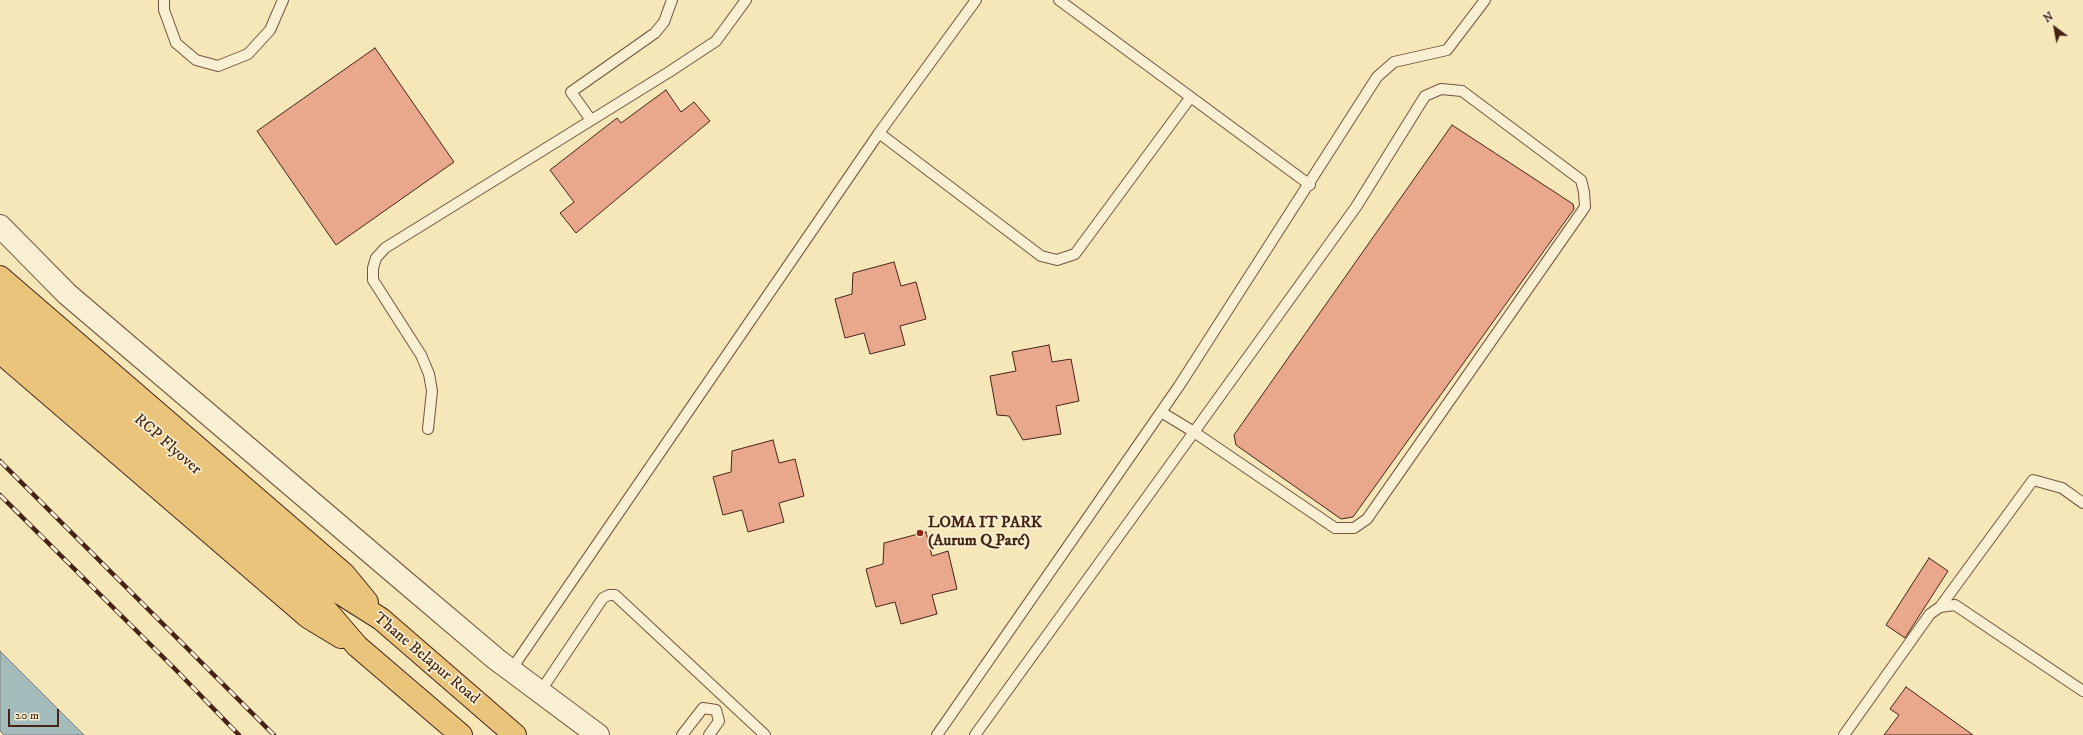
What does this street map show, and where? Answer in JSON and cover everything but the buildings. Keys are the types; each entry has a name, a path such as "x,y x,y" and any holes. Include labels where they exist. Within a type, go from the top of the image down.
{"main road":[{"path":"0,277 344,574 381,619"},
{"name":"RCP Flyover","path":"0,302 326,595"},
{"name":"RCP Flyover","path":"0,327 326,595"},
{"path":"0,352 308,617 358,646"},
{"name":"Thane Belapur Road","path":"326,595 381,619 515,735"},
{"name":"Thane Belapur Road","path":"326,595 358,646 461,735"}],"street":[{"path":"0,226 67,294 511,670 598,735"}],"lane":[{"path":"164,0 164,10 176,43 196,60 218,66 248,54 270,30 282,0"},
{"path":"591,120 571,92 655,33 664,22 672,0"},
{"path":"511,670 879,133 976,0"},
{"path":"1059,0 1190,98 1310,184"},
{"path":"937,735 1161,412 1378,77 1394,62 1447,50 1485,0"},
{"path":"428,429 432,391 429,374 421,356 373,280 373,268 376,258 386,248 716,41 741,2"},
{"path":"975,735 1194,432 1356,207 1425,96 1441,89 1462,91 1581,180 1584,192 1584,207 1367,519 1354,528 1335,528 1194,432 1161,412"},
{"path":"879,133 1041,256 1056,260 1076,254 1190,98"},
{"path":"1844,735 1930,614 1940,607 2033,480 2062,488 2083,503"},
{"path":"540,692 603,598 609,595 615,595 728,698 765,735"},
{"path":"1940,607 1955,605 2083,691"},
{"path":"716,710 728,698"},
{"path":"682,735 703,708 716,710"},
{"path":"709,735 719,721 716,710"}],"water":[{"path":"0,651 84,735 4,735 0,731"}],"railway":[{"path":"0,461 274,735"},
{"path":"0,495 176,670 239,735"}],"place":[{"name":"LOMA IT PARK (Aurum Q Parć)","path":"920,533"}]}
